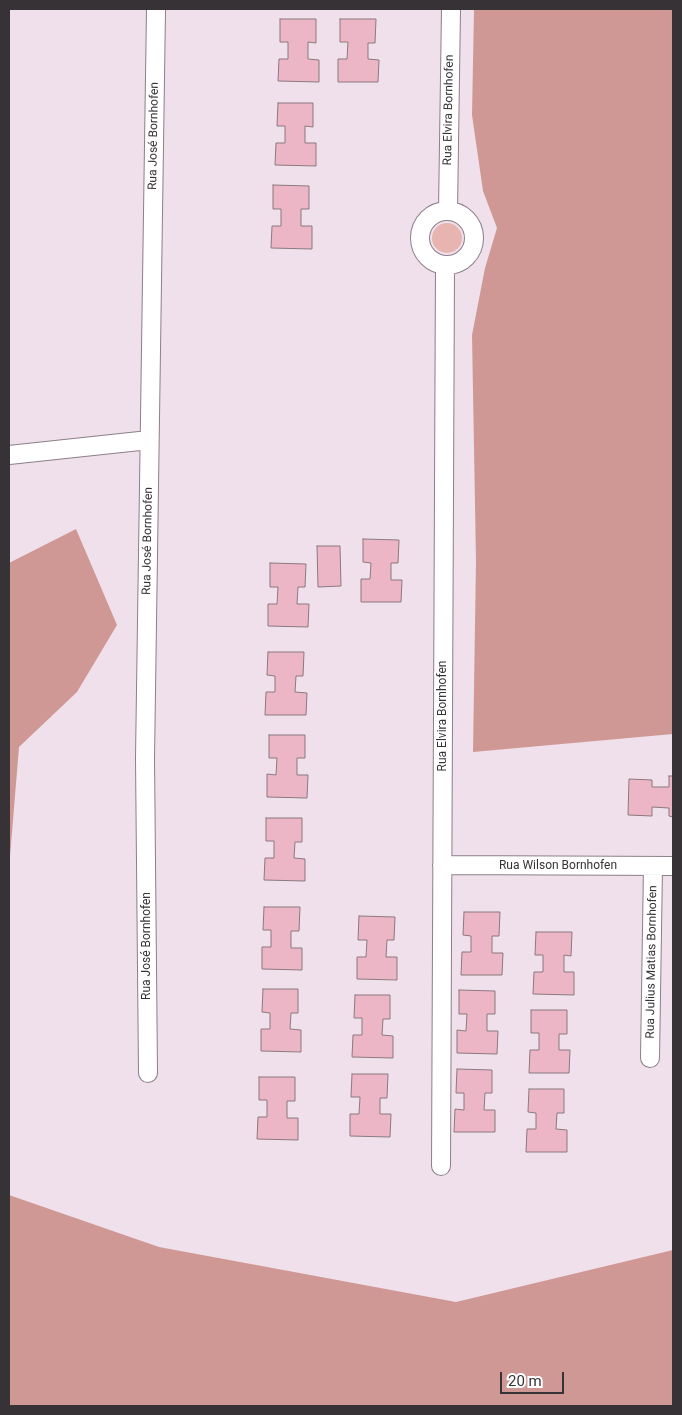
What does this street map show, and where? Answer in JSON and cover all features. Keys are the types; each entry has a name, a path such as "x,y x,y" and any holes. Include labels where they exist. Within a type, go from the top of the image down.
{"street":[{"name":"Rua José Bornhofen","path":"148,1073 145,748 156,9"},
{"name":"Rua Elvira Bornhofen","path":"448,211 451,9"},
{"path":"448,211 458,213 467,219 473,229 474,239 472,250 465,258 456,264 445,265 435,262 427,256 422,247 420,237 423,227 429,219 438,213 448,211"},
{"name":"Rua Elvira Bornhofen","path":"440,1166 445,265"},
{"path":"9,455 149,440"},
{"name":"Rua Wilson Bornhofen","path":"442,865 673,866"},
{"name":"Rua Julius Matias Bornhofen","path":"650,1058 653,866"}],"shaded area":[{"path":"474,9 673,9 673,734 473,752 476,561 472,335 485,268 497,228 483,191 472,115"},
{"path":"447,223 458,227 462,238 458,249 447,253 436,249 432,238 436,227"},
{"path":"76,529 117,625 77,692 19,747 9,869 9,563"},
{"path":"9,1195 159,1247 456,1302 673,1250 673,1406 9,1406"}],"building":[{"path":"280,19 316,19 316,43 308,42 308,59 319,60 319,82 278,81 279,59 288,59 288,42 280,42"},
{"path":"340,19 376,19 375,43 368,43 368,59 379,60 378,82 338,82 338,59 347,59 348,42 340,42"},
{"path":"278,103 313,103 313,127 305,126 305,143 316,143 316,166 275,165 276,143 285,143 285,126 277,126"},
{"path":"273,185 309,186 309,209 301,209 301,226 312,226 312,249 271,248 272,226 281,226 281,209 273,209"},
{"path":"363,539 399,540 398,563 391,563 391,580 402,580 401,602 361,602 361,579 370,579 371,563 363,562"},
{"path":"317,546 340,546 341,586 318,587"},
{"path":"270,563 306,564 305,587 298,587 297,604 309,604 308,627 268,626 268,604 277,604 278,587 270,587"},
{"path":"268,652 304,652 303,676 296,676 295,692 307,693 306,715 265,715 266,692 275,692 275,676 267,675"},
{"path":"269,735 305,735 305,758 297,758 297,775 308,775 307,798 267,797 267,774 276,775 277,758 269,758"},
{"path":"669,776 673,776 673,817 669,816 669,808 652,807 652,816 628,815 629,779 652,780 652,787 669,787"},
{"path":"266,818 302,818 302,842 295,842 294,858 305,859 305,881 264,880 265,858 274,858 274,841 266,841"},
{"path":"264,907 300,907 299,931 291,931 291,948 302,948 302,970 262,969 262,947 271,947 271,930 263,930"},
{"path":"464,912 500,912 499,936 492,936 492,953 503,953 502,975 461,975 462,952 471,952 471,936 463,935"},
{"path":"359,916 395,917 394,940 387,940 386,957 397,957 397,980 357,979 357,957 366,957 367,940 358,940"},
{"path":"536,932 572,932 571,956 564,955 564,972 574,972 574,995 533,994 534,972 543,972 543,955 535,955"},
{"path":"263,989 298,989 298,1013 291,1013 290,1029 301,1030 301,1052 261,1051 261,1029 270,1029 270,1013 262,1012"},
{"path":"459,990 495,991 495,1014 487,1014 487,1031 498,1031 497,1054 457,1053 457,1030 466,1031 467,1014 459,1014"},
{"path":"355,995 390,995 390,1019 383,1019 382,1035 393,1036 393,1058 352,1057 353,1035 362,1035 362,1018 354,1018"},
{"path":"531,1010 567,1010 567,1034 559,1034 559,1050 570,1050 569,1073 529,1073 530,1050 539,1050 539,1033 531,1033"},
{"path":"457,1069 492,1070 492,1093 485,1093 484,1110 495,1110 495,1132 454,1132 455,1109 464,1110 464,1093 456,1093"},
{"path":"352,1074 388,1074 387,1098 380,1098 380,1114 391,1114 390,1137 350,1136 350,1114 359,1114 360,1097 351,1097"},
{"path":"259,1077 295,1077 295,1101 287,1101 287,1118 298,1118 298,1140 257,1139 258,1117 267,1117 267,1100 259,1100"},
{"path":"529,1089 564,1089 564,1113 557,1113 556,1129 567,1130 567,1152 526,1152 527,1129 536,1129 536,1113 528,1112"}]}
